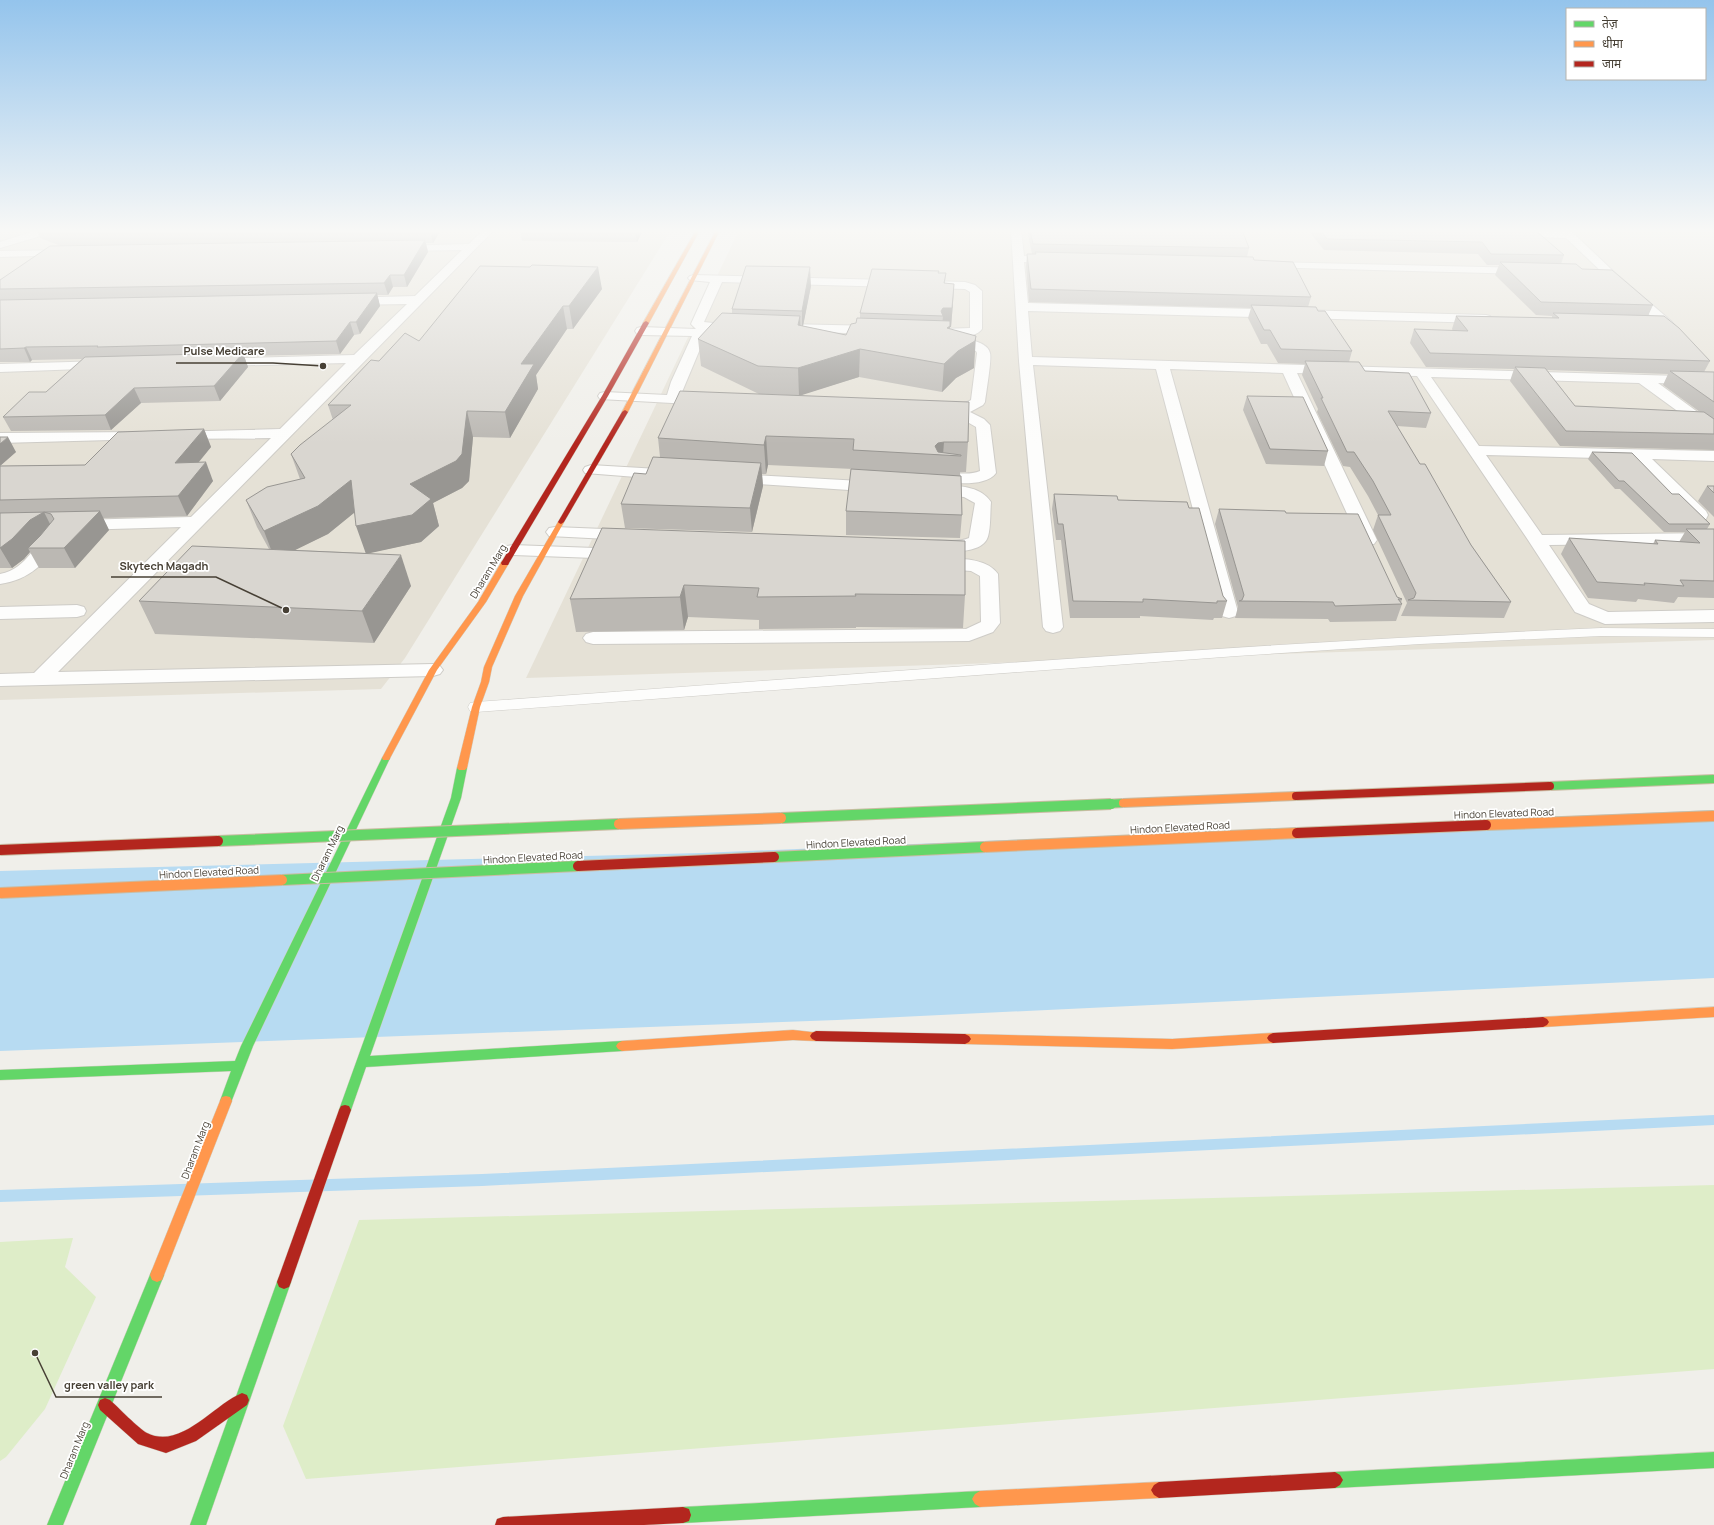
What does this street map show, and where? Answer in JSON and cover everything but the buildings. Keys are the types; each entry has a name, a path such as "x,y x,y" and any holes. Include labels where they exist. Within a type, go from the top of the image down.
{"main road":[{"name":"Dharam Marg","path":"55,1525 176,1229 247,1046 365,799 433,670 482,602 605,396 641,330 666,301"},
{"name":"Dharam Marg","path":"198,1525 361,1062 366,1052 456,798 476,707 485,682 488,667 519,596 633,398 666,332 673,301"},
{"path":"0,850 1714,779"},
{"name":"Hindon Elevated Road","path":"0,893 1335,831 1714,816"},
{"path":"361,1062 793,1034 1172,1044 1714,1012"},
{"path":"0,1075 239,1066"},
{"path":"105,1405 143,1439 166,1445 191,1436 242,1400"},
{"path":"502,1525 1714,1460"}],"street":[{"path":"40,679 358,359 418,301"},
{"path":"641,330 700,333 746,331 698,325 708,301"},
{"path":"931,476 981,478 988,473 983,425 974,418 961,413 928,410 969,408 978,402 984,353 981,348 964,342 933,336 972,332 976,329 976,301"},
{"path":"1022,301 1026,361 1053,627"},
{"path":"1641,301 1667,324 1688,347"},
{"path":"1022,307 1497,319"},
{"path":"1648,323 1667,324"},
{"path":"774,332 887,335"},
{"path":"605,396 723,400 685,397 674,394 700,333"},
{"path":"206,363 358,359"},
{"path":"1026,361 1644,380 1712,376"},
{"path":"3,370 119,365"},
{"path":"1162,365 1230,612"},
{"path":"1288,369 1373,552"},
{"path":"1421,373 1537,540 1582,608 1605,618 1714,616"},
{"path":"1644,380 1714,431"},
{"path":"0,438 286,433"},
{"path":"1475,450 1714,456"},
{"path":"1638,454 1714,528"},
{"path":"795,469 883,474"},
{"path":"591,470 691,476"},
{"path":"715,478 967,493 977,496 982,502 979,538 974,543 960,545 920,544"},
{"path":"0,579 14,577 23,572 49,532 197,522"},
{"path":"555,532 645,536"},
{"path":"1537,540 1714,538"},
{"path":"513,550 642,554"},
{"path":"593,638 968,635 986,628 991,623 989,574 987,571 964,566 917,564"},
{"path":"0,612 77,611"},
{"path":"0,680 433,670"}],"lane":[{"path":"476,707 1420,640 1601,632 1714,633"}],"shaded area":[{"path":"0,301 627,301 405,658 381,689 0,700"},
{"path":"705,301 1714,301 1714,640 526,678"}],"green space":[{"path":"1714,1185 1714,1369 306,1479 283,1426 359,1220"},
{"path":"73,1238 65,1267 96,1297 45,1409 6,1457 0,1461 0,1242"}],"water":[{"path":"1714,810 1714,978 837,1020 0,1051 0,871 701,853"}],"waterway":[{"path":"0,1196 482,1180 1714,1120"}],"traffic: fast":[{"path":"226,1101 247,1046 386,758"},
{"path":"345,1110 456,798 462,768"},
{"path":"1550,786 1714,779"},
{"path":"781,818 1123,803"},
{"path":"218,841 619,824"},
{"path":"774,857 985,847"},
{"path":"282,880 578,866"},
{"path":"361,1062 622,1046"},
{"path":"0,1075 239,1066"},
{"path":"55,1525 157,1275"},
{"path":"198,1525 284,1282"},
{"path":"1335,1480 1714,1460"},
{"path":"683,1515 980,1499"}],"traffic: slow":[{"path":"646,323 658,301"},
{"path":"625,412 682,301"},
{"path":"462,768 476,707 485,682 488,667 519,596 561,522"},
{"path":"386,758 433,670 482,602 505,563"},
{"path":"1123,803 1296,796"},
{"path":"1486,825 1714,816"},
{"path":"619,824 781,818"},
{"path":"985,847 1297,833"},
{"path":"0,893 282,880"},
{"path":"1543,1022 1714,1012"},
{"path":"622,1046 793,1035 816,1036"},
{"path":"965,1039 1172,1044 1273,1038"},
{"path":"157,1275 226,1101"},
{"path":"980,1499 1159,1490"}],"traffic: jam":[{"path":"505,563 605,396 646,323"},
{"path":"561,522 625,412"},
{"path":"1296,796 1550,786"},
{"path":"1297,833 1486,825"},
{"path":"0,850 218,841"},
{"path":"578,866 774,857"},
{"path":"1273,1038 1543,1022"},
{"path":"816,1036 965,1039"},
{"path":"284,1282 345,1110"},
{"path":"105,1405 143,1439 166,1445 191,1436 242,1400"},
{"path":"1159,1490 1335,1480"},
{"path":"503,1525 683,1515"}],"place":[{"name":"Pulse Medicare","path":"323,366"},
{"name":"Skytech Magadh","path":"286,610"},
{"name":"green valley park","path":"35,1353"}]}
